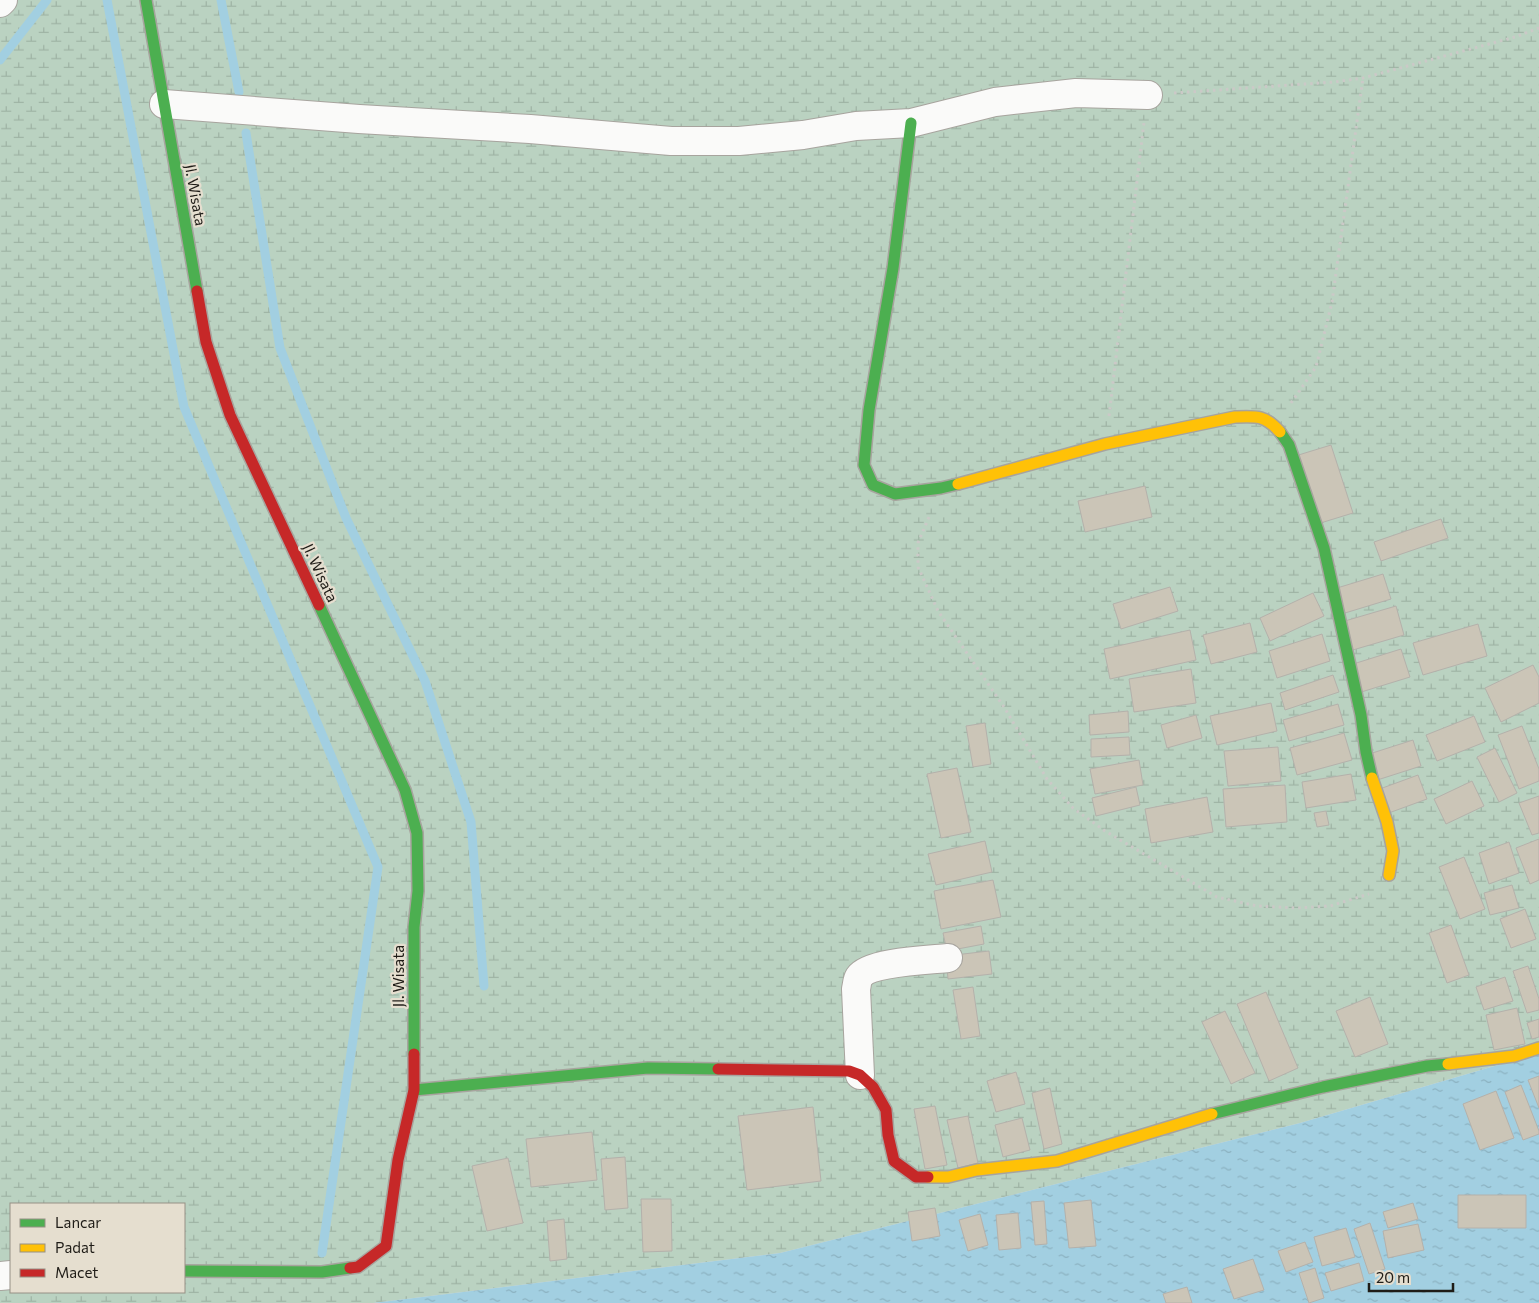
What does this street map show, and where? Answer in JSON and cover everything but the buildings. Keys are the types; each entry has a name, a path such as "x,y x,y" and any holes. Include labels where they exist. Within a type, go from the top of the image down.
{"street":[{"path":"0,4 3,0"},
{"name":"Jl. Wisata","path":"146,0 206,342 230,415 405,790 416,833 418,891 414,927 414,1090 398,1160 386,1246 358,1268 322,1272 185,1271"},
{"path":"164,104 359,119 530,128 671,141 740,141 803,136 856,126 911,123 996,102 1076,93 1148,95"},
{"path":"911,123 893,268 869,410 864,465 873,485 895,494 940,488 1105,444 1242,417 1257,416 1272,423 1289,444 1324,548 1361,715 1366,752 1373,783 1387,822 1393,851 1389,875"},
{"path":"860,1075 856,988 858,978 866,970 879,966 948,958"},
{"path":"414,1090 648,1068 849,1071 860,1075 873,1087 886,1110 888,1135 894,1161 916,1177 948,1177 977,1170 1057,1161 1227,1109 1323,1087 1427,1066 1514,1056 1539,1048"}],"path":[{"path":"1105,444 1148,95 1334,82 1363,78 1515,37 1539,28"},
{"path":"1295,399 1316,367 1332,302 1363,78"},
{"path":"940,488 918,544 918,567 938,612 1004,707 1047,779 1073,808 1105,831 1216,897 1257,906 1298,908 1330,906 1374,892 1389,875"}],"green space":[{"path":"0,0 1539,0 1539,1053 1300,1123 780,1253 373,1303 0,1303"}],"water":[{"path":"1539,1053 1539,1303 373,1303 780,1253 1300,1123"}],"waterway":[{"path":"0,60 47,0"},
{"path":"107,0 184,407 378,867 322,1253"},
{"path":"221,0 239,92"},
{"path":"246,133 280,348 346,518 425,681 471,822 484,986"}],"traffic: fast":[{"path":"146,0 197,291"},
{"path":"911,123 893,268 869,410 864,465 873,485 895,494 958,484"},
{"path":"1280,432 1289,445 1324,548 1361,715 1372,778"},
{"path":"319,605 405,790 417,833 418,891 414,927 414,1054"},
{"path":"1212,1114 1323,1087 1427,1066 1448,1064"},
{"path":"414,1090 648,1068 718,1069"},
{"path":"185,1271 322,1272 350,1268"}],"traffic: slow":[{"path":"958,484 1105,444 1235,417 1260,418 1270,422 1280,432"},
{"path":"1372,778 1387,822 1393,851 1389,875"},
{"path":"1448,1064 1514,1056 1539,1048"},
{"path":"928,1177 948,1177 977,1170 1057,1161 1212,1114"}],"traffic: jam":[{"path":"197,291 206,342 230,415 319,605"},
{"path":"350,1268 358,1267 386,1246 398,1160 414,1090 414,1054"},
{"path":"718,1069 849,1071 860,1075 873,1087 886,1110 888,1135 894,1161 916,1177 928,1177"}]}
